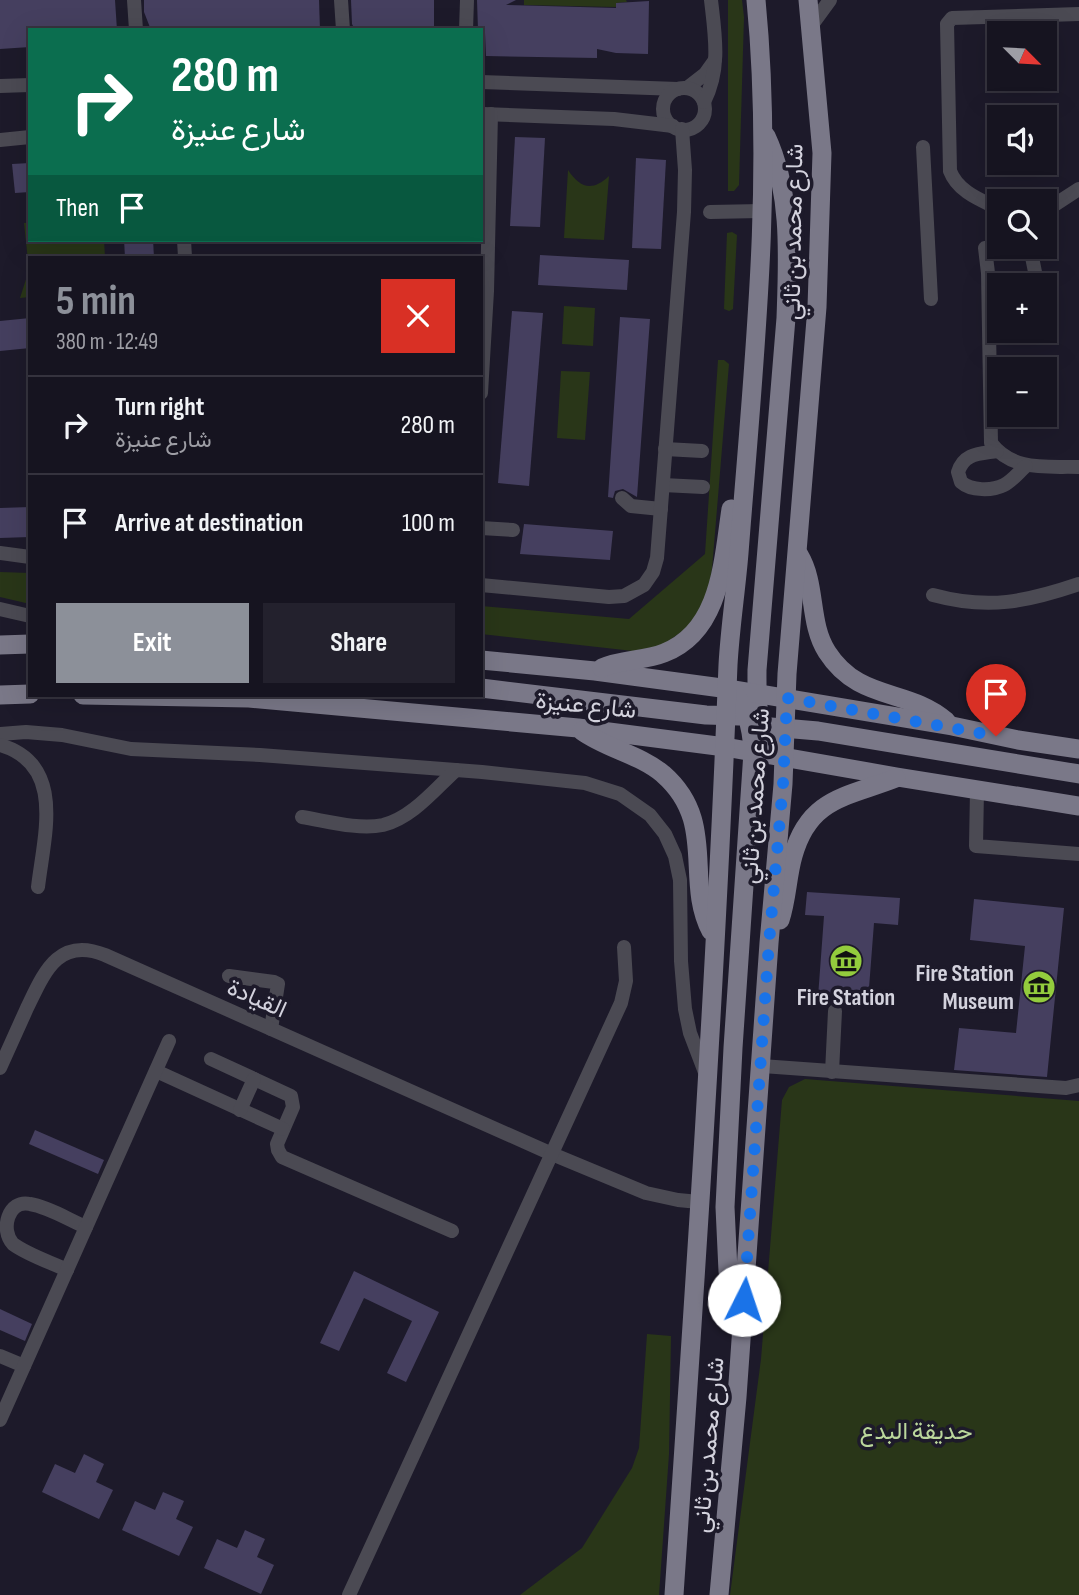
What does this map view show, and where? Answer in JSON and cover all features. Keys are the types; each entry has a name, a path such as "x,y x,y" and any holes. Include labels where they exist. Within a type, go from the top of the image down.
{"main road":[{"name":"شارع محمد بن ثاني","path":"674,1595 725,747 749,721 729,689 728,666 747,448 761,211 762,129 756,0"},
{"name":"شارع محمد بن ثاني","path":"719,1595 740,1352 783,784 787,674 817,307 822,153 808,0"},
{"path":"740,1352 728,1271 724,1207 753,752 749,721 757,693 788,265 781,182 774,156 762,129"},
{"path":"596,671 621,662 663,654 684,642 700,627 719,586 737,476 747,448"},
{"path":"798,554 808,574 813,620 828,653 838,666 869,689 932,711 952,726"},
{"path":"0,645 28,644"},
{"name":"شارع عنيزة","path":"483,660 596,671 757,693 1079,749"},
{"path":"483,688 749,721 1079,774"},
{"path":"0,695 28,694"},
{"name":"شارع عنيزة","path":"200,697 249,698 579,728 725,747 897,778 1079,806"},
{"path":"749,721 775,710 787,698"},
{"path":"749,721 783,757"},
{"path":"579,728 601,744 653,767 664,775 679,793 693,822 699,853 705,918 715,937"},
{"path":"769,943 783,911 793,855 807,822 835,799 897,778"}],"street":[{"path":"134,0 136,28"},
{"path":"341,0 343,28"},
{"path":"466,28 467,0"},
{"path":"704,102 713,79 716,55 711,0"},
{"path":"811,26 830,0"},
{"path":"987,203 966,192 950,171 947,24 952,18 1079,15"},
{"path":"483,585 609,597 631,593 649,579 655,565 661,509 684,212 685,170 677,128 666,120 663,106 670,93 705,74 716,55"},
{"path":"483,82 682,88 700,94 705,111 702,120 691,129 614,119 486,114 487,291 483,359"},
{"path":"0,86 28,85"},
{"path":"0,140 28,137"},
{"path":"923,147 931,299"},
{"path":"1057,203 1079,189"},
{"path":"710,212 761,211"},
{"path":"985,248 988,273 991,443 1007,458 1026,466 1079,467"},
{"path":"1032,259 1035,272"},
{"path":"665,449 702,451"},
{"path":"997,451 963,459 958,472 961,482 973,489 1000,487 1026,466"},
{"path":"663,485 704,487"},
{"path":"622,498 631,506 661,509"},
{"path":"483,528 513,530"},
{"path":"0,553 23,557"},
{"path":"0,561 23,557"},
{"path":"933,594 972,603 1011,603 1079,584"},
{"path":"0,609 28,616"},
{"path":"0,734 26,732 62,736 131,749 260,755 456,770 597,786 631,800 658,824 671,845 678,868 685,1009 707,1078"},
{"path":"0,745 24,754 39,773 45,789 46,805 38,887"},
{"path":"302,817 360,826 391,822 418,804 456,770"},
{"path":"977,790 976,846 1079,854"},
{"path":"349,1595 621,1003 626,981 624,947"},
{"name":"القيادة","path":"0,1068 47,969 60,956 78,950 96,952 646,1193 699,1202"},
{"path":"229,976 278,984 271,1029"},
{"path":"832,1072 835,1011"},
{"path":"0,1420 169,1041"},
{"path":"211,1059 287,1094 293,1100 293,1107 277,1144 282,1157 452,1231"},
{"path":"761,1066 1066,1088 1079,1085"},
{"path":"156,1071 283,1129"},
{"path":"240,1110 254,1079"},
{"path":"67,1270 10,1242 4,1231 4,1210 19,1204 32,1204 86,1227"},
{"path":"0,1356 24,1366"}],"green space":[{"path":"524,0 627,2 616,3 616,7 524,5"},
{"path":"728,0 742,0 744,17 739,185 734,191 728,191"},
{"path":"568,170 577,181 587,186 597,184 609,176 604,240 564,238"},
{"path":"24,223 28,223 28,242 104,242 105,256 28,256 28,261"},
{"path":"727,233 737,235 733,309 729,311 724,309"},
{"path":"28,273 28,297 20,298"},
{"path":"564,306 595,308 593,346 562,344"},
{"path":"718,360 724,360 729,364 712,569 707,596 690,626 661,646 633,651 483,634 483,606 629,619 705,554"},
{"path":"561,371 590,372 585,440 557,438"},
{"path":"0,572 28,573 28,604 0,597"},
{"name":"حديقة البدع","path":"805,1079 1079,1101 1079,1595 730,1595 761,1359 782,1100 789,1087"},
{"path":"647,1334 671,1336 669,1454 659,1595 520,1595 582,1548 632,1468 639,1448"}],"building":[{"path":"0,0 115,0 117,28 28,28 28,47 0,49"},
{"path":"144,0 319,0 320,28 150,28 144,12"},
{"path":"351,0 434,0 434,28 354,28"},
{"path":"477,0 516,0 506,5 616,8 616,3 649,1 648,54 616,53 597,49 597,58 486,56 485,33 483,28 478,28"},
{"path":"515,137 545,138 540,227 510,226"},
{"path":"636,158 666,160 661,249 632,248"},
{"path":"28,163 28,192 15,193 12,164"},
{"path":"124,242 153,242 154,256 125,256"},
{"path":"540,255 629,260 627,290 538,285"},
{"path":"512,311 543,313 529,486 498,483"},
{"path":"620,317 650,319 637,497 623,489 615,491 613,498 608,497"},
{"path":"28,318 28,348 0,351 0,321"},
{"path":"28,507 28,537 0,538 0,508"},
{"path":"524,524 613,531 610,560 520,554"},
{"name":"Fire Station","path":"807,892 900,898 898,925 874,923 868,1001 818,997 824,916 805,915"},
{"name":"Fire Station Museum","path":"974,899 1064,908 1047,1077 954,1070 959,1028 1016,1033 1025,946 970,940"},
{"path":"35,1130 104,1160 98,1174 29,1144"},
{"path":"354,1271 439,1312 406,1382 387,1373 412,1321 364,1298 339,1351 320,1343"},
{"path":"0,1309 32,1324 25,1341 0,1330"},
{"path":"84,1454 104,1464 96,1482 113,1490 99,1519 42,1492 55,1464 75,1473"},
{"path":"163,1492 184,1501 176,1519 193,1527 179,1556 122,1530 135,1501 155,1510"},
{"path":"245,1530 265,1539 257,1557 274,1565 261,1594 204,1568 217,1539 237,1548"}],"place":[{"name":"Fire Station","path":"846,961"},
{"name":"Fire Station Museum","path":"1039,987"}],"route":[{"path":"744,1300 783,784 787,698 996,736"}]}
